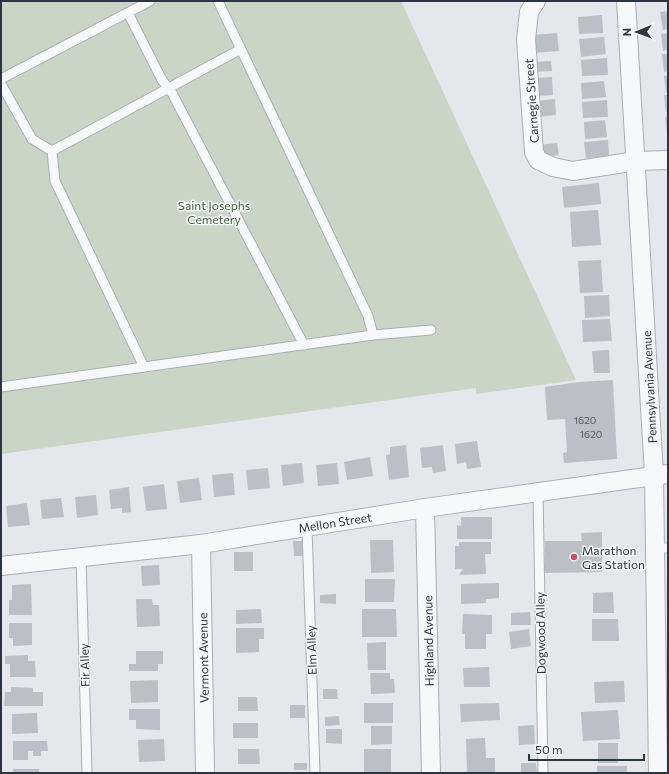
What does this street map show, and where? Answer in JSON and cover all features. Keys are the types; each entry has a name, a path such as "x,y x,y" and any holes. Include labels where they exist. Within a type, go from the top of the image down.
{"street":[{"name":"Carnegie Street","path":"536,1 529,12 526,39 534,152 538,160 553,167 573,171 636,161 668,160"},
{"name":"Pennsylvania Avenue","path":"626,1 636,161 661,475 662,548 658,773"},
{"name":"Mellon Street","path":"1,566 201,544 425,508 661,475"},
{"name":"Highland Avenue","path":"425,508 431,773"},
{"name":"Vermont Avenue","path":"201,544 205,773"}],"lane":[{"path":"1,79 150,1"},
{"path":"218,1 368,316 374,335"},
{"path":"128,13 162,80 176,100 304,345"},
{"path":"52,151 240,49"},
{"path":"1,84 32,139 52,151"},
{"path":"52,151 55,181 144,367"},
{"path":"1,387 374,335 431,330"},
{"name":"Dogwood Alley","path":"538,492 543,773"},
{"name":"Elm Alley","path":"307,527 314,773"},
{"name":"Fir Alley","path":"81,557 87,773"}],"green space":[{"name":"Saint Josephs Cemetery","path":"1,1 401,1 576,380 476,394 476,388 1,454"}],"building":[{"path":"668,11 668,29 663,30 660,12"},
{"path":"602,15 603,33 579,34 578,17"},
{"path":"557,33 559,51 533,53 532,35"},
{"path":"668,33 668,50 663,51 661,34"},
{"path":"604,37 606,54 581,57 579,39"},
{"path":"662,54 668,54 668,71 664,72"},
{"path":"607,58 608,75 582,76 581,60"},
{"path":"551,61 552,71 535,72 534,62"},
{"path":"668,75 668,91 666,92 664,76"},
{"path":"552,77 553,95 536,96 535,78"},
{"path":"604,81 606,97 582,99 581,83"},
{"path":"664,95 668,95 668,112 666,112"},
{"path":"555,99 556,115 538,117 537,101"},
{"path":"607,100 608,117 583,118 582,102"},
{"path":"668,116 668,133 667,133 665,117"},
{"path":"605,120 607,137 585,139 584,122"},
{"path":"608,140 609,156 586,158 584,142"},
{"path":"557,143 559,155 541,158 539,145"},
{"path":"599,183 601,204 564,208 562,187"},
{"path":"598,210 601,245 572,247 570,212"},
{"path":"601,260 603,292 580,293 578,261"},
{"path":"609,295 610,316 585,318 584,296"},
{"path":"610,319 612,341 583,342 582,320"},
{"path":"609,350 610,373 594,373 592,351"},
{"path":"613,380 617,459 564,463 563,453 567,452 565,419 547,420 545,387 579,382"},
{"path":"477,441 481,467 467,469 466,462 457,464 455,444"},
{"path":"406,445 409,477 389,480 386,455 390,454 390,447"},
{"path":"443,445 446,471 433,473 432,467 422,468 420,448"},
{"path":"370,457 373,476 347,480 344,462"},
{"path":"302,463 304,483 283,486 281,465"},
{"path":"337,463 339,484 318,486 316,465"},
{"path":"268,468 270,488 248,490 246,470"},
{"path":"233,473 235,495 214,497 212,475"},
{"path":"199,478 202,500 180,503 177,481"},
{"path":"164,484 167,509 146,511 143,487"},
{"path":"129,487 131,512 122,513 122,508 111,509 109,490"},
{"path":"96,495 98,515 77,518 75,497"},
{"path":"61,498 64,517 42,519 40,500"},
{"path":"27,503 30,525 8,527 6,506"},
{"path":"461,517 492,517 492,539 457,539 457,525 461,526"},
{"name":"Marathon Gas Station","path":"602,532 602,572 545,573 545,541 582,541 581,533"},
{"path":"370,540 393,540 394,572 371,573"},
{"path":"293,541 302,541 303,556 294,556"},
{"path":"459,542 491,542 491,554 485,554 486,574 459,575 463,569 455,569 455,546 459,546"},
{"path":"234,552 253,552 253,571 234,571"},
{"path":"159,565 160,585 142,586 141,566"},
{"path":"365,579 395,579 394,602 365,602"},
{"path":"499,583 499,598 486,599 486,603 461,604 461,584"},
{"path":"31,584 32,615 9,615 9,600 12,600 12,585"},
{"path":"613,592 614,613 593,613 593,593"},
{"path":"336,594 336,604 320,603 320,595"},
{"path":"136,599 152,599 153,605 159,605 160,626 137,627"},
{"path":"261,609 262,623 236,624 236,610"},
{"path":"362,609 396,609 397,637 362,637"},
{"path":"530,612 531,625 511,625 511,613"},
{"path":"463,614 492,615 492,634 486,634 486,649 465,649 465,634 462,634"},
{"path":"592,619 618,619 619,641 592,641"},
{"path":"9,623 32,623 32,645 13,646 13,638 9,638"},
{"path":"236,628 264,628 264,639 259,639 259,652 236,653"},
{"path":"529,629 531,646 511,649 509,632"},
{"path":"386,642 386,670 368,670 367,643"},
{"path":"136,651 163,651 163,664 158,664 158,671 129,671 129,664 136,664"},
{"path":"28,655 28,661 35,661 36,677 10,677 10,664 5,664 5,656"},
{"path":"489,667 490,687 464,687 463,668"},
{"path":"370,673 390,673 390,679 394,679 395,693 371,694"},
{"path":"158,680 158,702 131,703 130,681"},
{"path":"624,681 625,702 595,703 594,682"},
{"path":"11,687 33,688 33,692 43,692 43,706 4,706 5,692 11,692"},
{"path":"323,689 337,689 338,699 323,699"},
{"path":"238,697 257,697 258,711 238,711"},
{"path":"364,703 393,703 393,723 364,723"},
{"path":"499,703 500,720 461,722 460,704"},
{"path":"290,705 305,705 305,718 290,718"},
{"path":"129,709 160,709 160,730 136,729 136,720 129,720"},
{"path":"618,710 620,739 583,741 581,712"},
{"path":"37,713 38,733 12,734 12,714"},
{"path":"339,716 340,725 325,726 325,717"},
{"path":"233,723 258,723 258,738 233,738"},
{"path":"534,725 535,744 519,745 518,726"},
{"path":"371,726 392,726 392,744 371,745"},
{"path":"326,729 342,729 342,744 326,743"},
{"path":"485,738 486,758 495,758 495,773 467,773 466,739"},
{"path":"164,739 165,761 139,762 138,740"},
{"path":"13,741 47,741 48,751 41,751 41,756 33,756 33,751 28,751 28,760 13,760"},
{"path":"598,743 618,743 618,763 598,763"},
{"path":"238,749 259,749 260,764 238,764"},
{"path":"364,749 391,749 391,772 364,772"},
{"path":"294,763 307,763 307,770 294,770"},
{"path":"521,763 536,763 537,773 521,773"},
{"path":"597,766 627,766 627,773 597,773"},
{"path":"13,769 39,769 39,773 13,773"}],"place":[{"name":"Marathon Gas Station","path":"574,557"}]}
